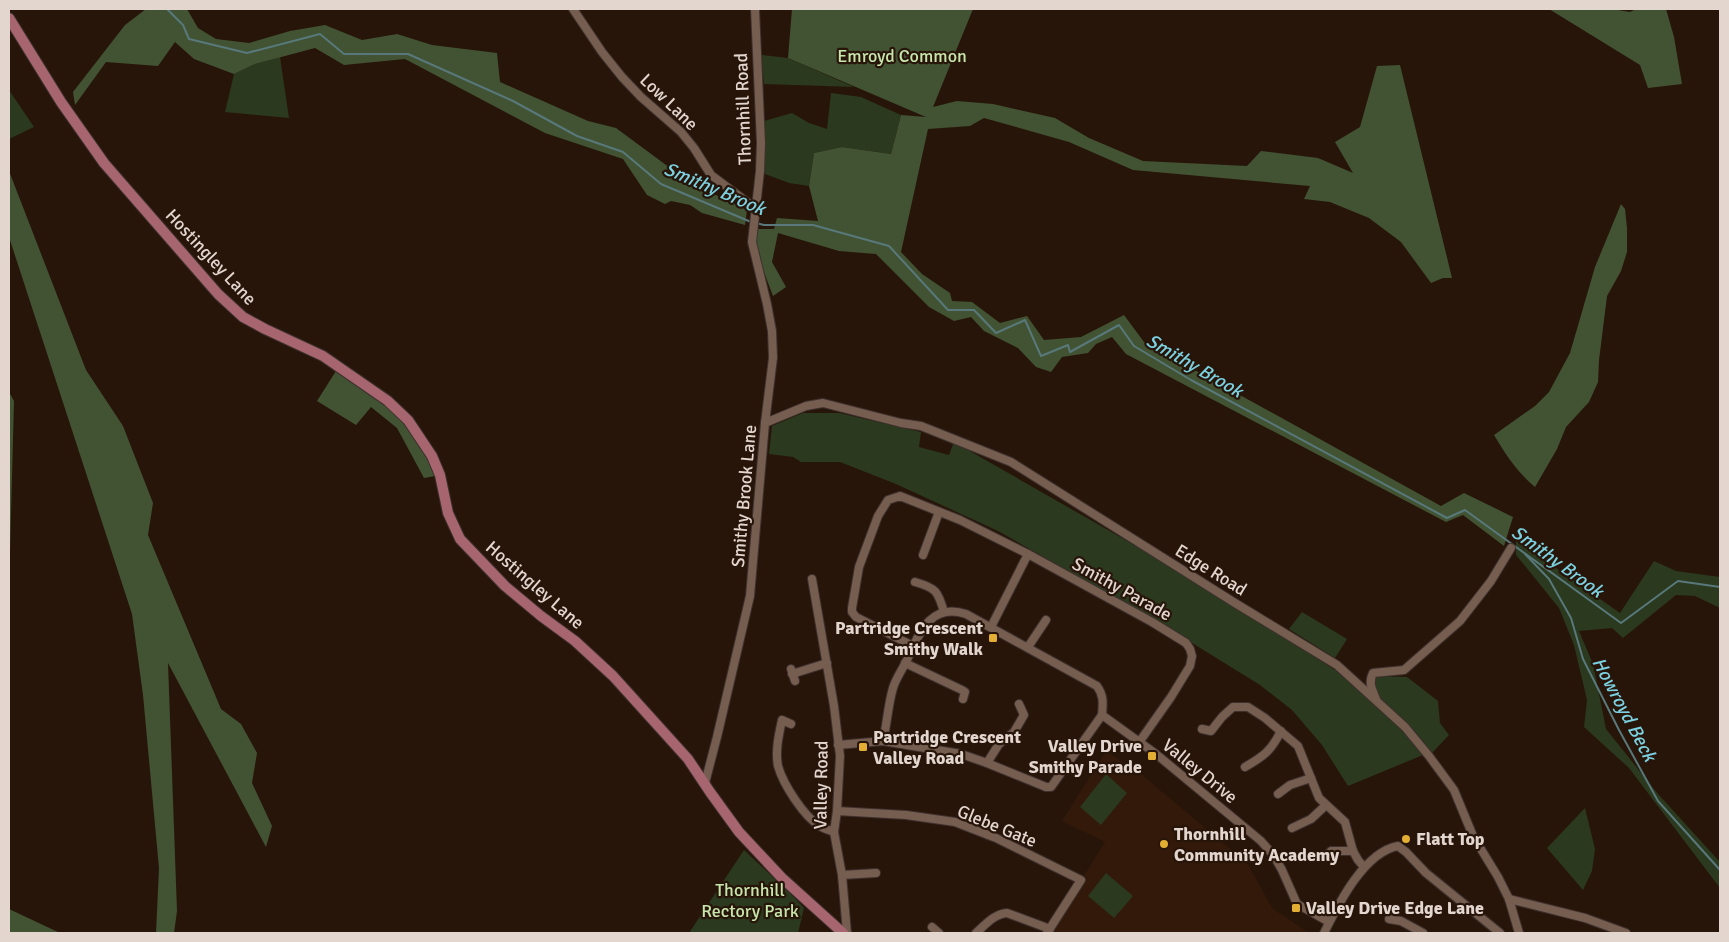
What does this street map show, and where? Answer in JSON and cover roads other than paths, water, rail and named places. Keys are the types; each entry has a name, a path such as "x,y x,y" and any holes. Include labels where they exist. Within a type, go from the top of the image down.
{"main road":[{"name":"Hostingley Lane","path":"9,18 62,102 104,163 218,294 244,317 323,356 388,401 408,420 432,456 440,475 448,513 460,539 505,586 575,641 613,676 688,759 739,832 782,878 843,933"}],"street":[{"name":"Low Lane","path":"573,9 602,52 622,77 641,97 681,132 694,148 711,175 755,208"},
{"name":"Thornhill Road","path":"755,9 761,143 760,171 755,208"},
{"name":"Smithy Brook Lane","path":"705,783 750,596 765,423 773,358 772,331 767,304 752,247 755,208"},
{"name":"Edge Road","path":"765,423 806,406 823,403 901,423 921,426 1011,462 1337,665 1405,727 1454,790 1473,836 1498,877 1509,900 1519,933"},
{"name":"Smithy Parade","path":"913,646 856,617 852,612 859,566 878,516 888,500 900,496 960,520 1028,554 1152,622 1186,643 1192,656 1190,666 1140,742"},
{"path":"923,555 939,512"},
{"path":"1378,703 1371,687 1370,680 1373,673 1404,670 1460,621 1491,581 1511,548"},
{"path":"991,627 1028,554"},
{"name":"Valley Road","path":"812,579 834,706 840,756 834,832 842,874 847,933"},
{"path":"915,582 936,591 944,612"},
{"path":"838,745 883,741 962,754 1046,788 1051,787 1102,715 1104,701 1102,693 1097,686 1028,647 957,611 944,612 935,616 923,628 894,686 883,741"},
{"path":"1028,647 1046,620"},
{"path":"793,675 827,663"},
{"path":"905,663 960,688 965,692 963,699"},
{"path":"987,763 998,744 1014,732 1024,715 1019,704"},
{"path":"1202,729 1212,734 1232,707 1248,707 1281,731 1298,746 1318,798 1344,822 1353,851 1364,867"},
{"name":"Valley Drive","path":"1102,715 1140,742 1261,841 1274,856 1297,904 1329,922"},
{"path":"791,724 782,720 778,741 778,766 787,786 809,818 820,826 834,832"},
{"path":"1245,767 1264,756 1273,747 1281,731"},
{"path":"1278,794 1290,785 1311,778"},
{"path":"1292,828 1311,819 1325,806"},
{"name":"Glebe Gate","path":"837,810 906,815 955,822 996,838 1081,880 1048,931"},
{"path":"1324,933 1353,882 1364,867 1382,851 1389,847 1398,846 1426,873 1500,933"},
{"path":"1326,855 1331,851 1353,851"},
{"path":"842,874 876,873"},
{"path":"1509,900 1585,918 1626,933"},
{"path":"976,933 989,921 1006,913 1048,931"},
{"path":"1389,919 1401,921 1423,933"},
{"path":"932,927 939,933"}],"waterway":[{"name":"Smithy Brook","path":"167,9 183,25 189,39 247,53 320,34 344,54 408,54 513,101 577,136 623,152 661,184 751,222"},
{"name":"Smithy Brook","path":"756,223 764,225 813,225 889,246 948,310 974,310 996,333 1025,320 1041,356 1068,345 1070,352 1119,325 1134,346 1191,380 1447,518 1465,510 1621,623 1678,581 1720,587"},
{"name":"Howroyd Beck","path":"1525,554 1549,579 1571,618 1583,659 1658,801 1720,870"}],"place":[{"name":"Partridge Crescent Smithy Walk","path":"993,638"},
{"name":"Partridge Crescent Valley Road","path":"863,747"},
{"name":"Valley Drive Smithy Parade","path":"1152,756"},
{"name":"Flatt Top","path":"1406,839"},
{"name":"Thornhill Community Academy","path":"1164,844"},
{"name":"Valley Drive Edge Lane","path":"1296,908"}],"park label":[{"name":"Emroyd Common","path":"902,56"},
{"name":"Thornhill Rectory Park","path":"750,900"}]}
